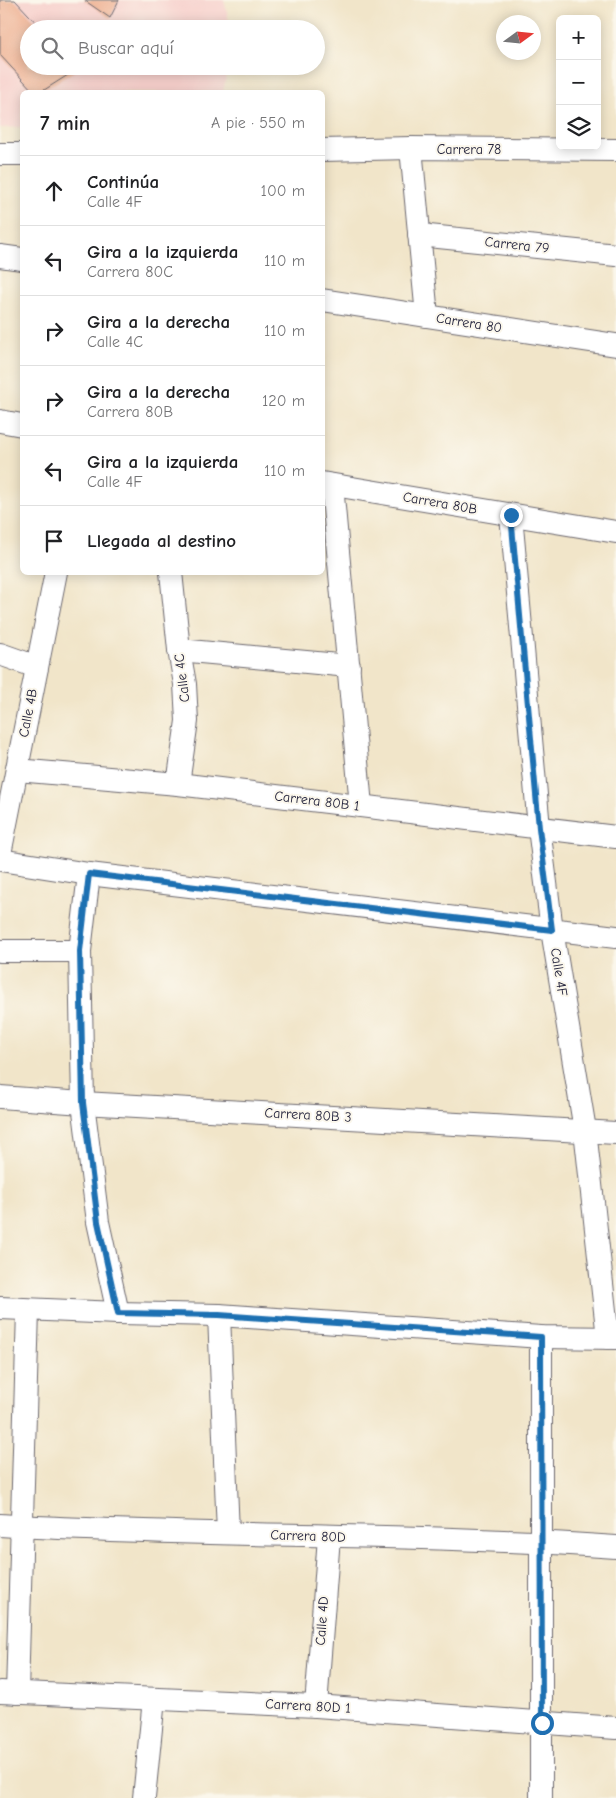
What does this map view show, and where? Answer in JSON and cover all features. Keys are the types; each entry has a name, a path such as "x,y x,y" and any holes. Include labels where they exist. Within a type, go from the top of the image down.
{"street":[{"name":"Carrera 78","path":"325,150 410,148 616,150"},
{"path":"410,148 427,316"},
{"path":"0,154 20,154"},
{"name":"Carrera 79","path":"419,235 616,255"},
{"path":"0,256 20,259"},
{"name":"Carrera 80","path":"325,300 616,345"},
{"path":"0,421 20,425"},
{"path":"327,484 348,666 361,806"},
{"name":"Carrera 80B","path":"327,484 616,532"},
{"name":"Calle 4F","path":"511,515 539,828 552,930 585,1130 612,1338"},
{"name":"Calle 4B","path":"0,854 55,575"},
{"name":"Calle 4C","path":"171,575 179,650 185,684 187,721 178,784"},
{"path":"179,650 348,666"},
{"path":"0,654 37,667"},
{"name":"Carrera 80B 1","path":"17,770 178,784 616,837"},
{"path":"0,860 89,874 616,937"},
{"path":"89,874 80,951 83,1103 98,1222 118,1313"},
{"path":"0,951 80,951"},
{"name":"Carrera 80B 3","path":"0,1097 616,1133"},
{"path":"0,1308 219,1315 541,1337 612,1338"},
{"path":"9,1692 11,1526 28,1310"},
{"path":"219,1315 228,1533"},
{"path":"541,1337 541,1798"},
{"name":"Carrera 80D","path":"11,1526 540,1542 616,1547"},
{"name":"Calle 4D","path":"316,1706 329,1537"},
{"name":"Carrera 80D 1","path":"9,1692 316,1706 616,1728"},
{"path":"144,1798 154,1698"}],"shaded area":[{"path":"0,0 224,0 229,20 20,20 20,75 226,75 223,90 20,90 20,127 0,128"}],"building":[{"path":"0,0 15,0 34,20 20,20 20,75 68,75 44,90 32,90 0,55"},
{"path":"84,0 119,0 110,18"}],"route":[{"path":"511,515 539,828 552,930 89,874 80,951 83,1103 98,1222 118,1313 219,1315 541,1337 540,1542 542,1723"}]}
